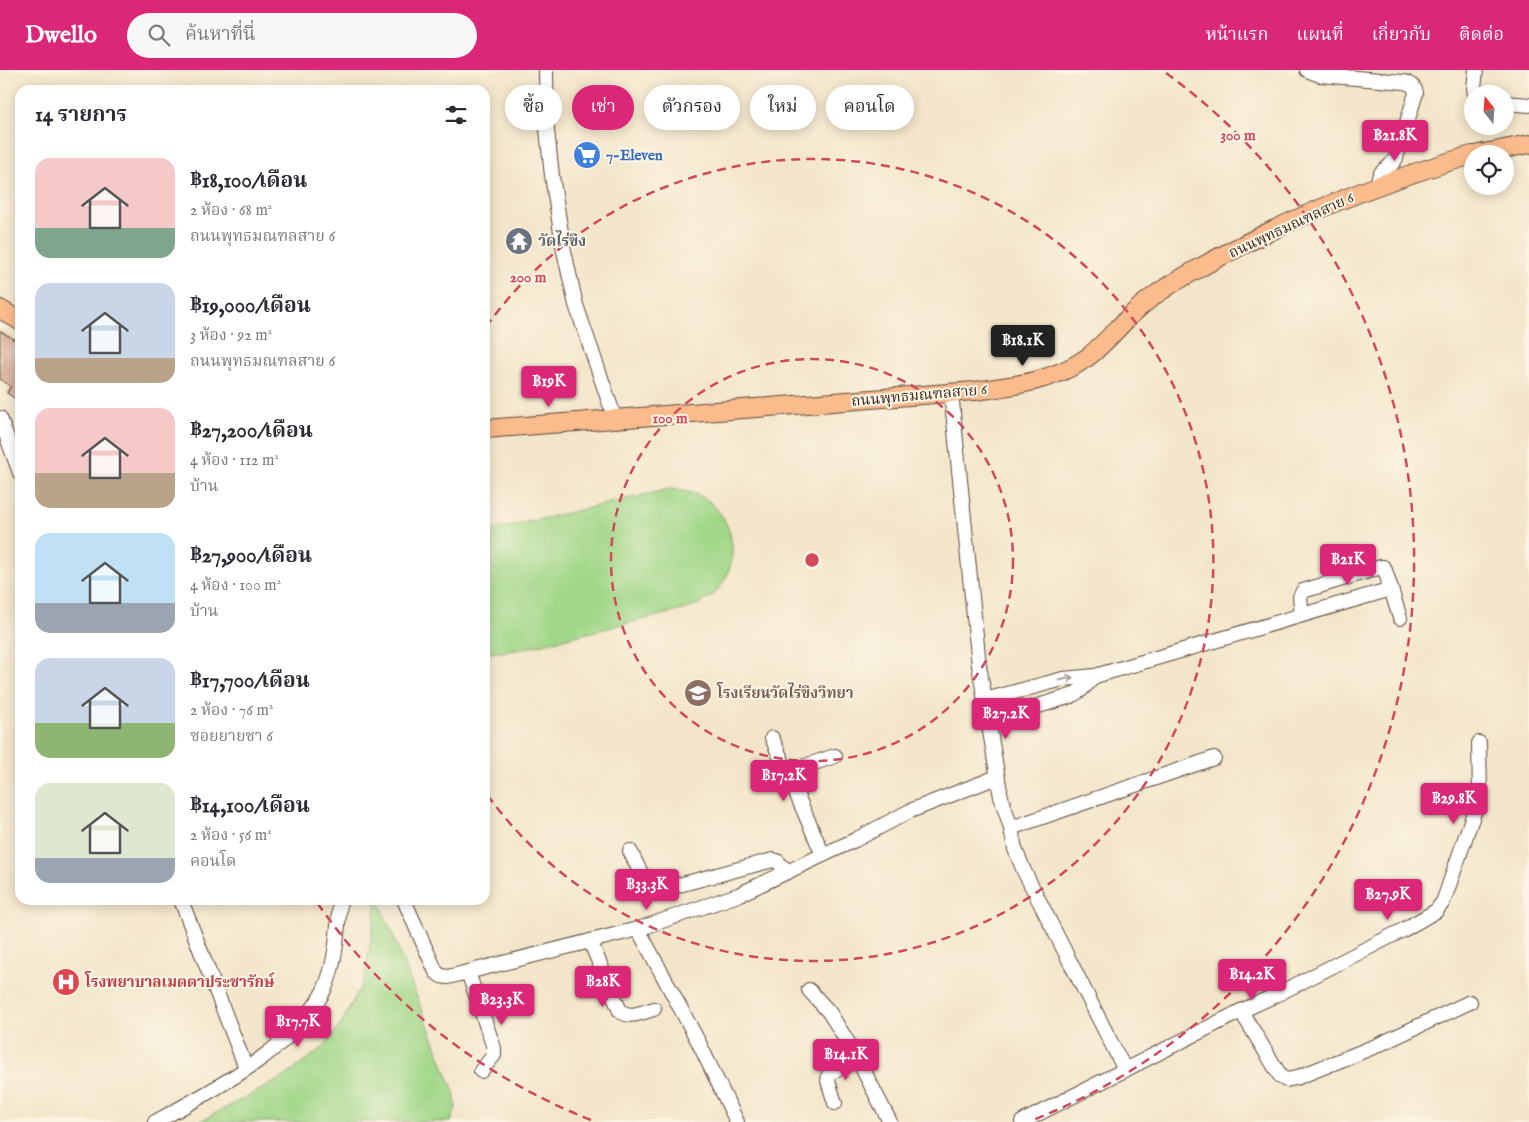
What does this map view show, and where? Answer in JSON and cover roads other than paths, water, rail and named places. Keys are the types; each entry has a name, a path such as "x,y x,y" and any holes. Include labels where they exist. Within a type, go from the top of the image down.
{"main road":[{"path":"1514,147 1529,144"},
{"name":"ถนนพุทธมณฑลสาย 6","path":"490,429 974,391 1027,383 1050,377 1071,367 1100,347 1137,310 1187,274 1280,227 1380,184 1464,158"},
{"path":"0,309 15,318"}],"street":[{"path":"546,70 547,130 552,176 564,250 576,305 615,419"},
{"path":"1307,70 1320,75 1404,82 1415,87 1416,92 1396,158 1380,174 1380,184"},
{"path":"1474,85 1476,70"},
{"path":"1514,103 1529,105"},
{"path":"951,392 979,665 997,778 1015,849 1024,871 1125,1070"},
{"path":"0,418 15,459"},
{"path":"1302,614 1300,597 1303,592 1381,567 1385,570 1400,618"},
{"path":"985,700 1063,679 1095,676 1391,589"},
{"path":"988,721 1071,696 1081,690 1095,676"},
{"path":"772,738 823,855"},
{"path":"1022,1122 1278,994 1436,911 1443,902 1480,795 1479,743"},
{"path":"787,772 835,756"},
{"path":"1011,828 1214,758"},
{"path":"406,905 436,972 448,978 638,929 738,895 910,811 997,778"},
{"path":"630,850 647,882 653,888 660,890 773,860 777,861 788,872"},
{"path":"183,905 246,1068"},
{"path":"155,1122 223,1084 282,1043 298,1027 325,989 332,963 339,905"},
{"path":"638,929 698,1041 737,1122"},
{"path":"590,941 620,1011 629,1016 654,1009"},
{"path":"468,972 494,1048 494,1055 481,1071"},
{"path":"808,990 829,1012 858,1060 890,1122"},
{"path":"1241,1011 1281,1077 1286,1080 1296,1078 1376,1046 1470,1002"},
{"path":"835,1103 828,1081 829,1074 858,1060"}],"place":[{"name":"7-Eleven","path":"587,155"},
{"name":"วัดไร่ขิง","path":"519,241"},
{"name":"โรงเรียนวัดไร่ขิงวิทยา","path":"698,693"},
{"name":"โรงพยาบาลเมตตาประชารักษ์","path":"66,982"}]}
